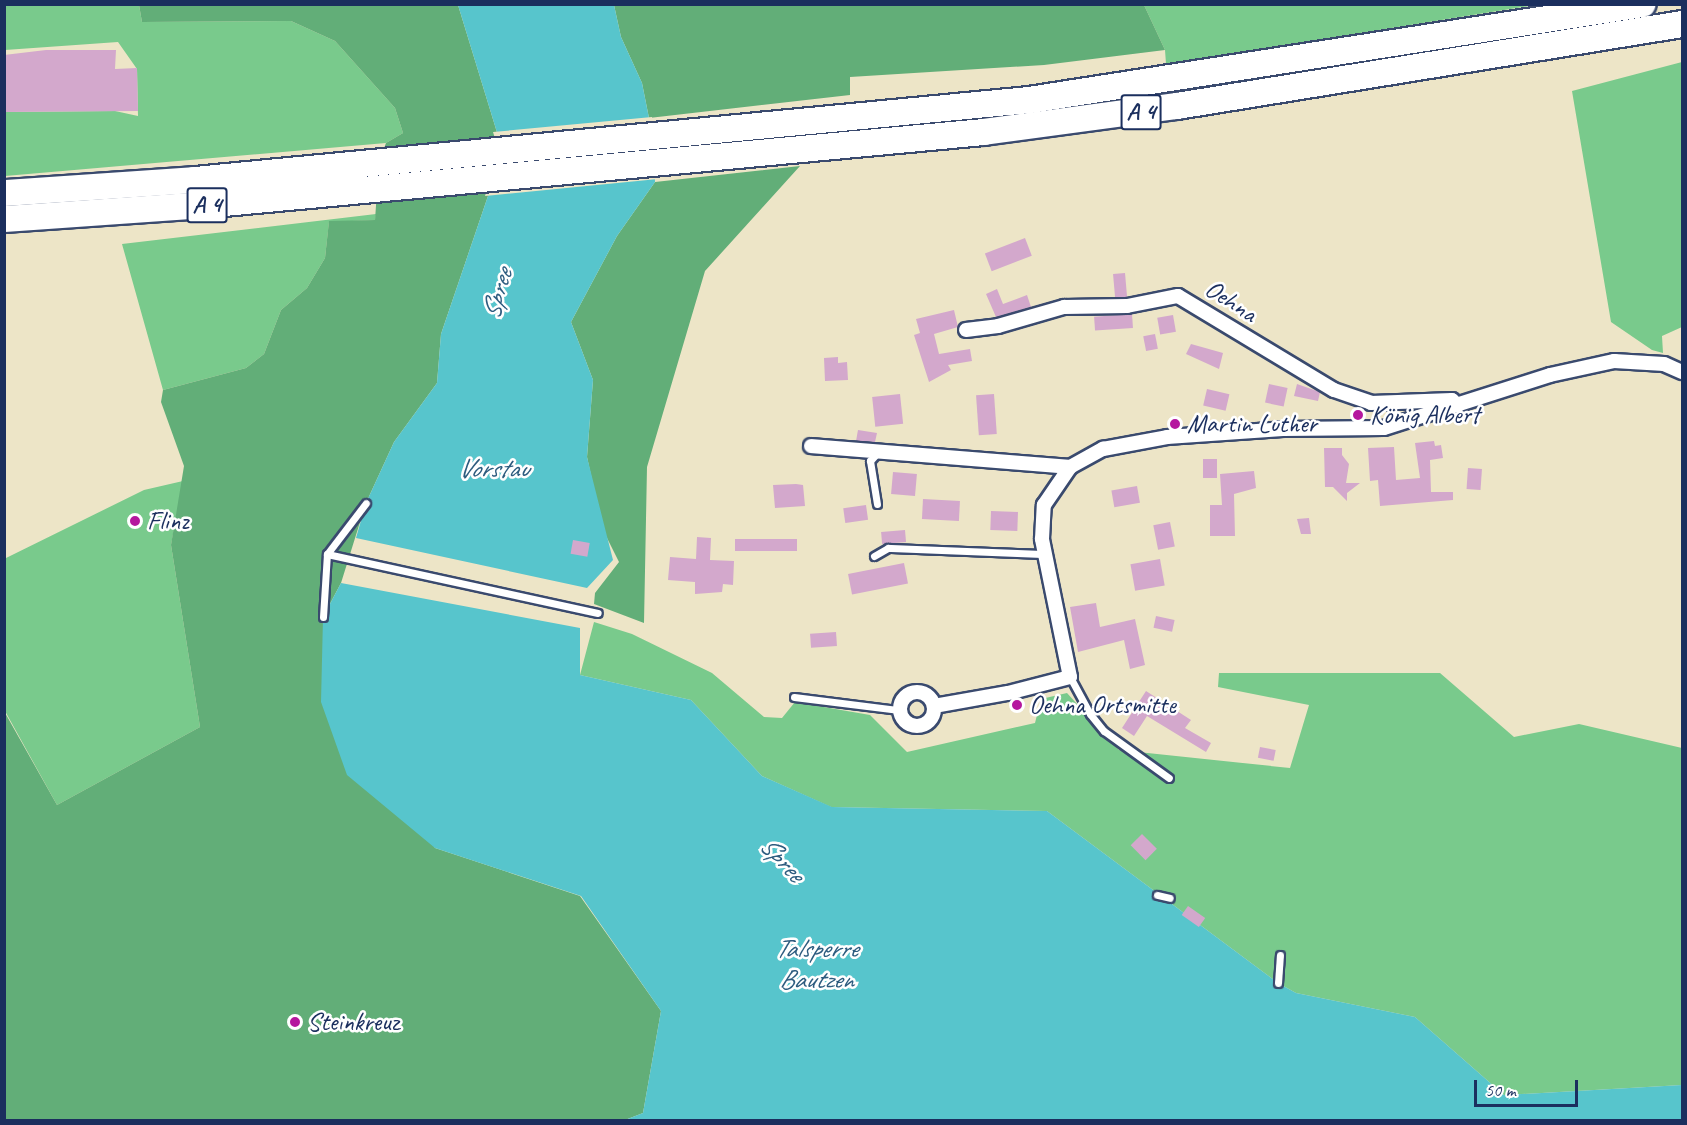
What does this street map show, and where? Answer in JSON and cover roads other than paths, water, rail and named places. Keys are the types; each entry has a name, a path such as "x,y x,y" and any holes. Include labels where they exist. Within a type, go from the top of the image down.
{"highway":[{"name":"A 4","path":"4,193 406,159 1029,100 1643,4"},
{"name":"A 4","path":"4,219 408,186 1084,120 1683,24"}],"street":[{"name":"Oehna","path":"966,330 998,326 1064,307 1127,306 1178,296 1334,390 1371,403 1452,400 1458,406"},
{"name":"Oehna","path":"1070,677 1045,554 1044,505 1070,467 1103,449 1138,440 1283,429 1384,428 1550,375 1614,361 1664,364 1683,372"},
{"path":"811,446 1070,467"},
{"path":"934,706 1008,693 1070,677"},
{"path":"911,692 928,695 934,706 932,717 919,726 903,720 899,710 902,699 911,692"}],"lane":[{"path":"877,504 870,461 880,450"},
{"path":"323,617 327,554 366,503"},
{"path":"874,555 888,548 1045,554"},
{"path":"327,554 598,613"},
{"name":"Oehna","path":"1070,677 1090,714 1104,731 1169,778"},
{"path":"794,697 899,710"},
{"path":"1157,895 1170,898"},
{"path":"1278,983 1280,956"}],"water":[{"name":"Vorstau","path":"458,5 614,5 621,37 642,83 653,138 655,182 617,236 571,322 593,380 587,457 613,560 587,588 356,538 366,503 394,442 437,383 441,334 503,152"},
{"name":"Talsperre Bautzen","path":"341,583 580,628 580,675 691,700 762,776 832,807 1047,811 1278,983 1296,993 1415,1017 1504,1095 1682,1085 1682,1120 625,1120 643,1113 661,1011 581,896 435,848 347,775 321,702 323,617"}],"place":[{"name":"König Albert","path":"1358,415"},
{"name":"Martin Luther","path":"1175,424"},
{"name":"Flinz","path":"135,521"},
{"name":"Oehna Ortsmitte","path":"1017,705"},
{"name":"Steinkreuz","path":"295,1022"}],"water label":[{"name":"Spree","path":"497,294"},
{"name":"Spree","path":"782,859"}]}
